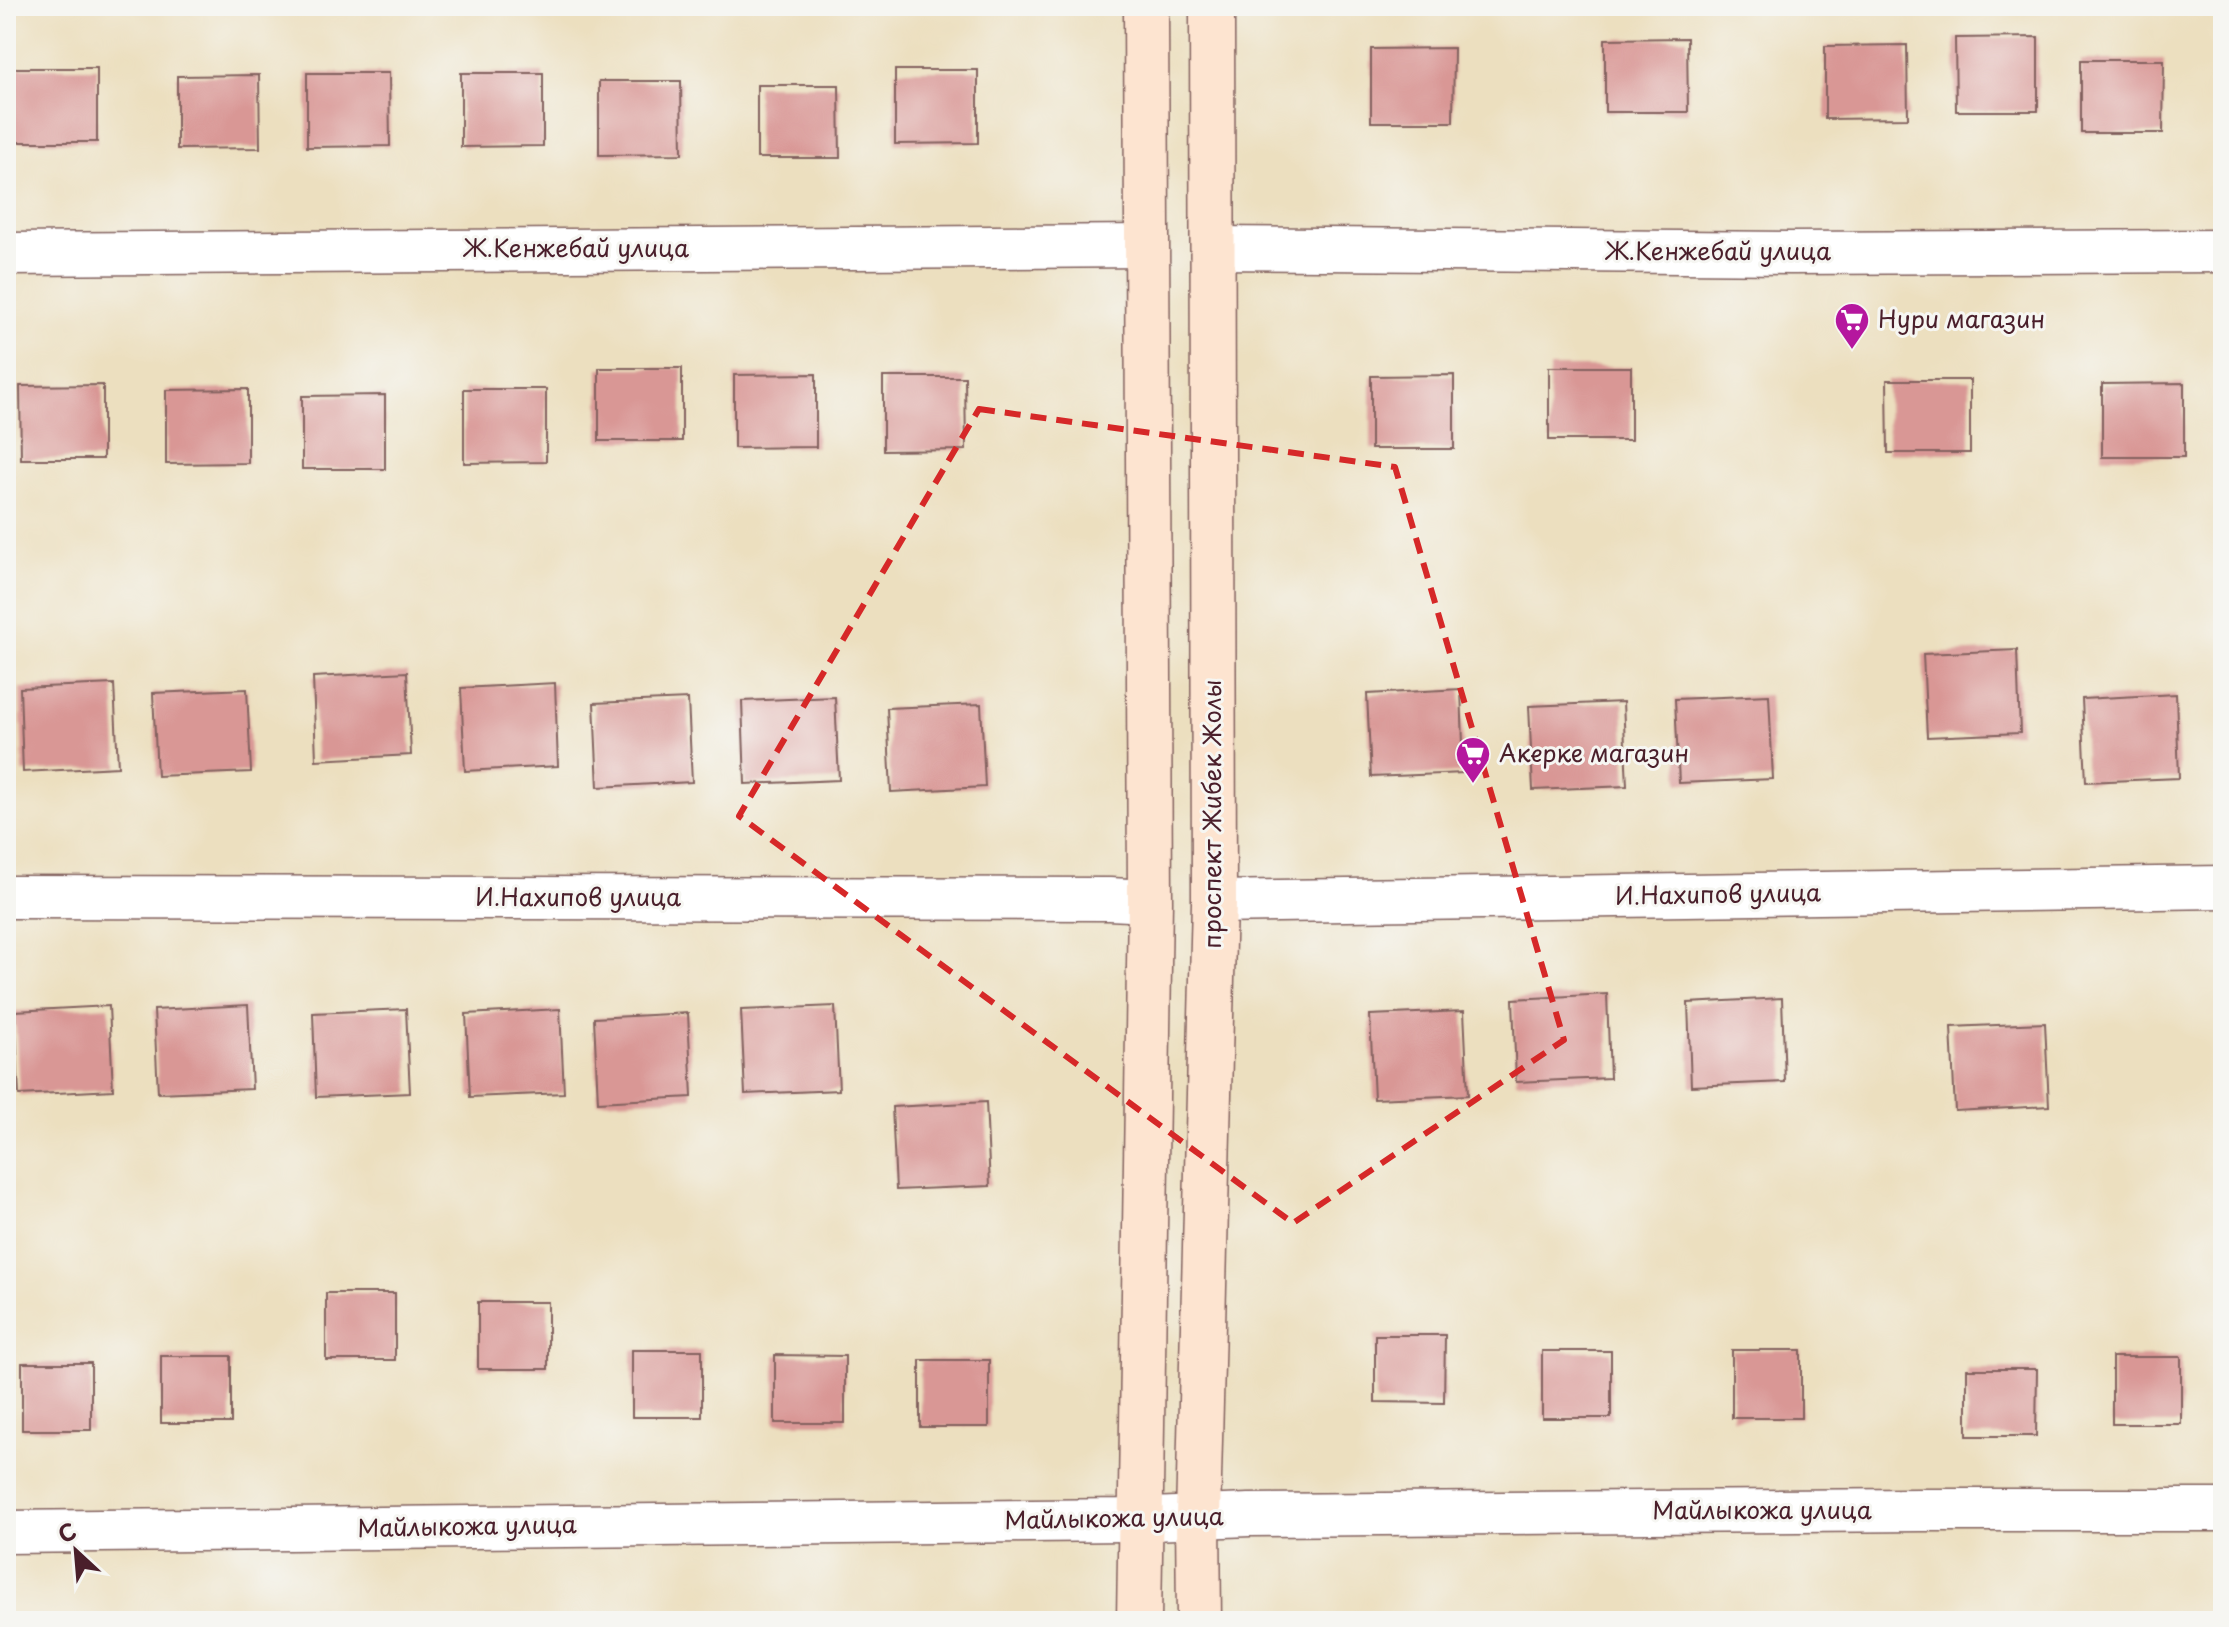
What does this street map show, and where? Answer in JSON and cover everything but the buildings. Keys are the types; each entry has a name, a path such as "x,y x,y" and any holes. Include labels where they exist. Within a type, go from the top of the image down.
{"street":[{"path":"1139,1621 1150,901 1146,6"},
{"name":"проспект Жибек Жолы","path":"1199,1621 1198,1517 1214,902 1212,6"},
{"name":"Ж.Кенжебай улица","path":"6,254 1147,246"},
{"name":"Ж.Кенжебай улица","path":"1213,248 1790,253 2223,251"},
{"name":"И.Нахипов улица","path":"1214,902 2223,887"},
{"name":"И.Нахипов улица","path":"6,897 1150,901"},
{"name":"Майлыкожа улица","path":"6,1532 1198,1517 2223,1510"}],"highlighted area":[{"path":"979,409 1395,467 1564,1040 1293,1223 739,816"}],"place":[{"name":"Нури магазин","path":"1852,351"},
{"name":"Акерке магазин","path":"1473,785"}]}
